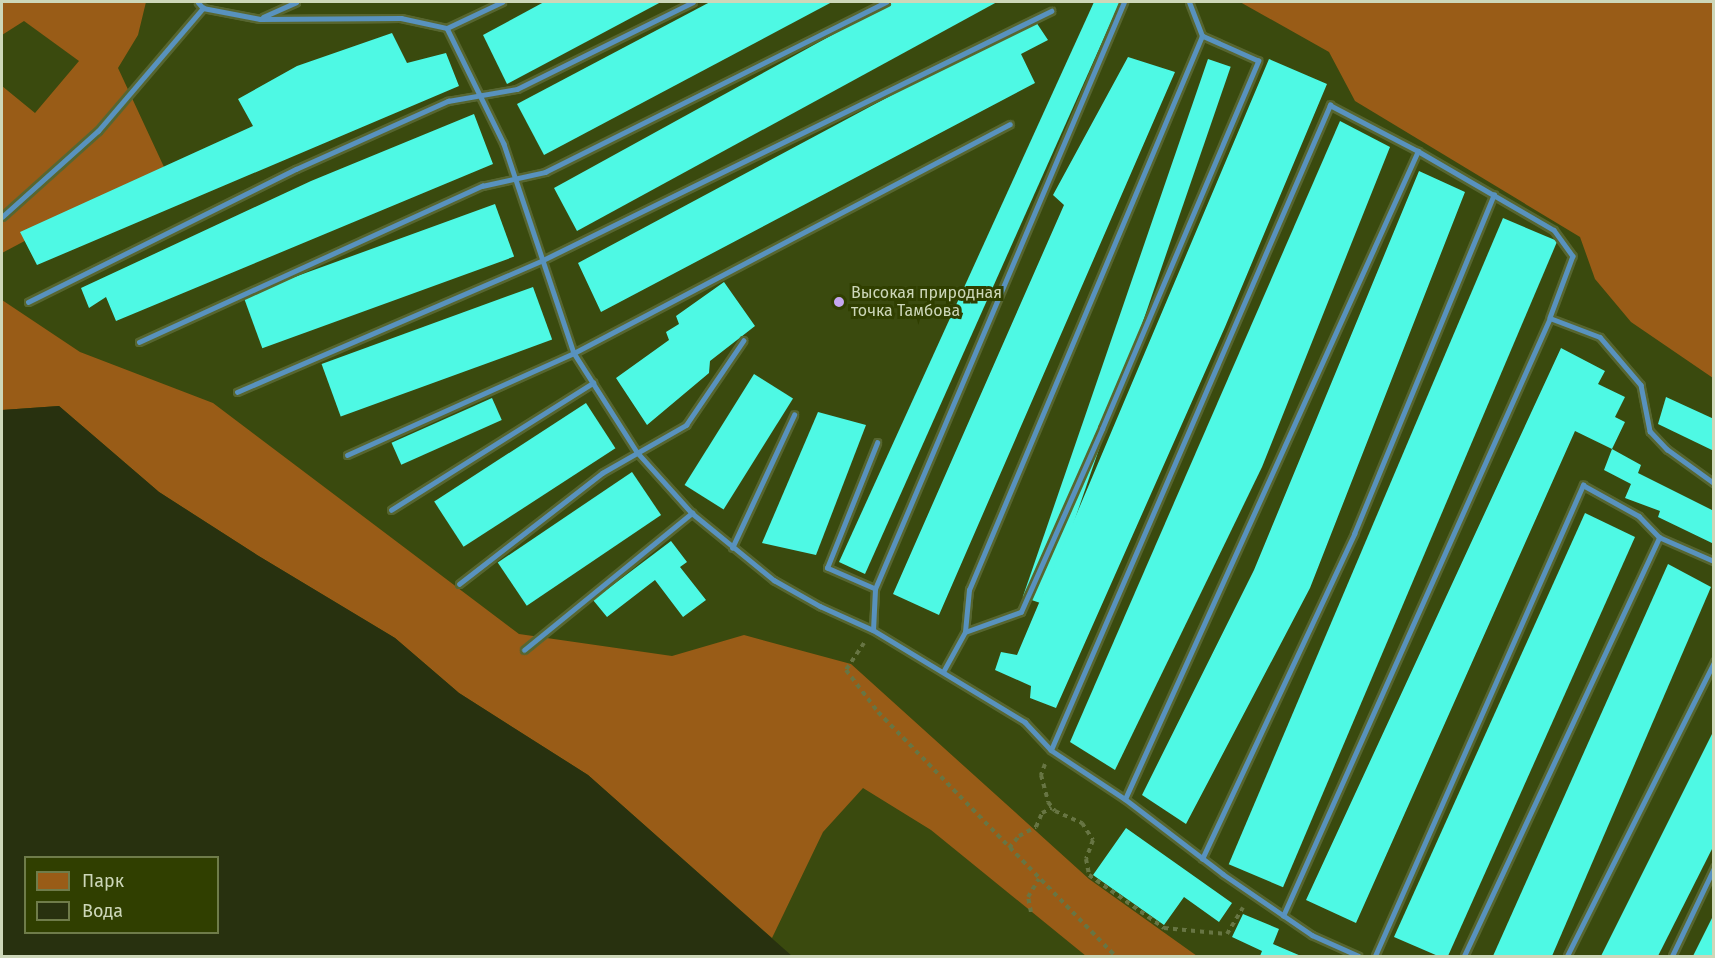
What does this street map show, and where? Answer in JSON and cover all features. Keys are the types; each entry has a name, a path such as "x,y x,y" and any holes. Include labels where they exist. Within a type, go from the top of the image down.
{"lane":[{"path":"198,2 203,8 260,19 401,18 447,28 502,2"},
{"path":"260,19 296,2"},
{"path":"28,302 448,100 517,89 693,2"},
{"path":"139,342 482,186 545,172 886,2"},
{"path":"873,630 875,589 1124,2"},
{"path":"943,672 964,632 969,590 1202,36 1189,2"},
{"path":"2,217 98,131 203,8"},
{"path":"237,392 543,260 1051,11"},
{"path":"447,28 481,96 517,179 574,353 638,452 692,513 774,580 820,606 873,630 1025,722 1050,750 1125,799 1202,859 1283,916 1312,935 1359,957"},
{"path":"964,632 1021,612 1102,429 1258,61 1202,36"},
{"path":"1050,750 1330,105 1418,151 1529,213 1554,230 1573,256 1550,318 1283,916"},
{"path":"347,455 574,353 1010,124"},
{"path":"1125,799 1418,151"},
{"path":"1202,859 1354,534 1494,195"},
{"path":"1550,318 1600,337 1641,386 1650,431 1667,449 1713,483"},
{"path":"459,584 602,473 686,425 743,341"},
{"path":"391,510 593,383"},
{"path":"732,548 794,414"},
{"path":"875,589 827,568 877,443"},
{"path":"1375,957 1583,485 1639,516 1659,537 1713,561"},
{"path":"524,650 692,513"},
{"path":"1464,957 1659,537"},
{"path":"1566,957 1713,662"},
{"path":"1672,957 1713,868"}],"path":[{"path":"873,630 846,670 878,712 1115,957"},
{"path":"1050,750 1041,775 1048,802 1052,808 1082,823 1093,840 1086,859 1089,875 1164,928 1227,934 1251,893"},
{"path":"1009,848 1019,836 1035,827 1042,813 1052,808"},
{"path":"1031,912 1028,897 1039,879"}],"green space":[{"path":"2,2 146,2 138,35 118,68 164,167 2,253 2,86 35,113 79,61 24,21 2,35"},
{"path":"1240,2 1713,2 1713,378 1631,322 1595,279 1580,237 1355,101 1329,52"},
{"path":"2,300 80,352 213,403 519,634 672,656 744,635 851,664 1089,879 1197,956 1086,956 931,830 863,788 823,832 772,938 588,775 459,693 395,638 257,555 159,492 59,406 2,410"}],"water":[{"path":"59,406 159,492 257,555 395,638 459,693 588,775 792,956 2,956 2,410"}],"building":[{"path":"544,2 661,2 507,84 483,35"},
{"path":"710,2 832,2 544,155 517,104"},
{"path":"892,2 997,2 577,231 554,188"},
{"path":"1094,2 1120,2 865,574 839,562"},
{"path":"1034,19 1048,40 1021,54 1035,83 601,312 578,263"},
{"path":"392,33 407,63 446,53 459,86 37,265 20,232 253,126 238,99 297,66"},
{"path":"1128,57 1175,72 939,615 893,594 1064,205 1053,195"},
{"path":"1208,59 1231,67 1045,605 1023,597"},
{"path":"1269,59 1327,84 1225,327 1056,708 1030,698 1031,686 995,670 1001,652 1017,655"},
{"path":"474,114 493,164 116,321 106,297 89,308 81,288 311,181"},
{"path":"1340,121 1390,147 1262,467 1115,770 1070,742"},
{"path":"1419,171 1465,192 1310,588 1186,824 1142,795 1254,570"},
{"path":"495,204 514,257 262,348 243,296"},
{"path":"1503,218 1557,241 1283,887 1229,864"},
{"path":"724,282 755,326 710,361 709,373 647,425 616,378 669,340 666,332 679,324 676,316"},
{"path":"533,287 552,340 341,417 322,364"},
{"path":"1561,348 1605,371 1598,384 1625,397 1615,417 1625,422 1612,449 1575,431 1356,923 1306,900"},
{"path":"754,374 793,398 724,509 685,485"},
{"path":"1666,397 1714,419 1714,451 1658,424"},
{"path":"492,398 502,420 401,465 392,443"},
{"path":"586,403 615,448 464,547 434,502"},
{"path":"818,412 866,425 816,555 762,543"},
{"path":"1612,449 1641,465 1638,473 1714,511 1714,544 1658,517 1660,511 1625,498 1631,484 1604,470"},
{"path":"632,472 661,515 527,606 498,563"},
{"path":"1585,513 1635,537 1448,956 1438,956 1394,937"},
{"path":"671,541 687,562 680,567 706,600 683,617 655,580 607,617 593,600"},
{"path":"1668,564 1711,587 1552,956 1493,956"},
{"path":"1714,730 1714,845 1658,956 1601,956"},
{"path":"1126,828 1232,903 1219,922 1184,897 1164,925 1093,875"},
{"path":"1243,914 1279,929 1273,944 1301,956 1260,956 1262,951 1232,937"},
{"path":"1714,914 1714,956 1693,956"}],"place":[{"name":"Высокая природная точка Тамбова","path":"839,302"}]}
